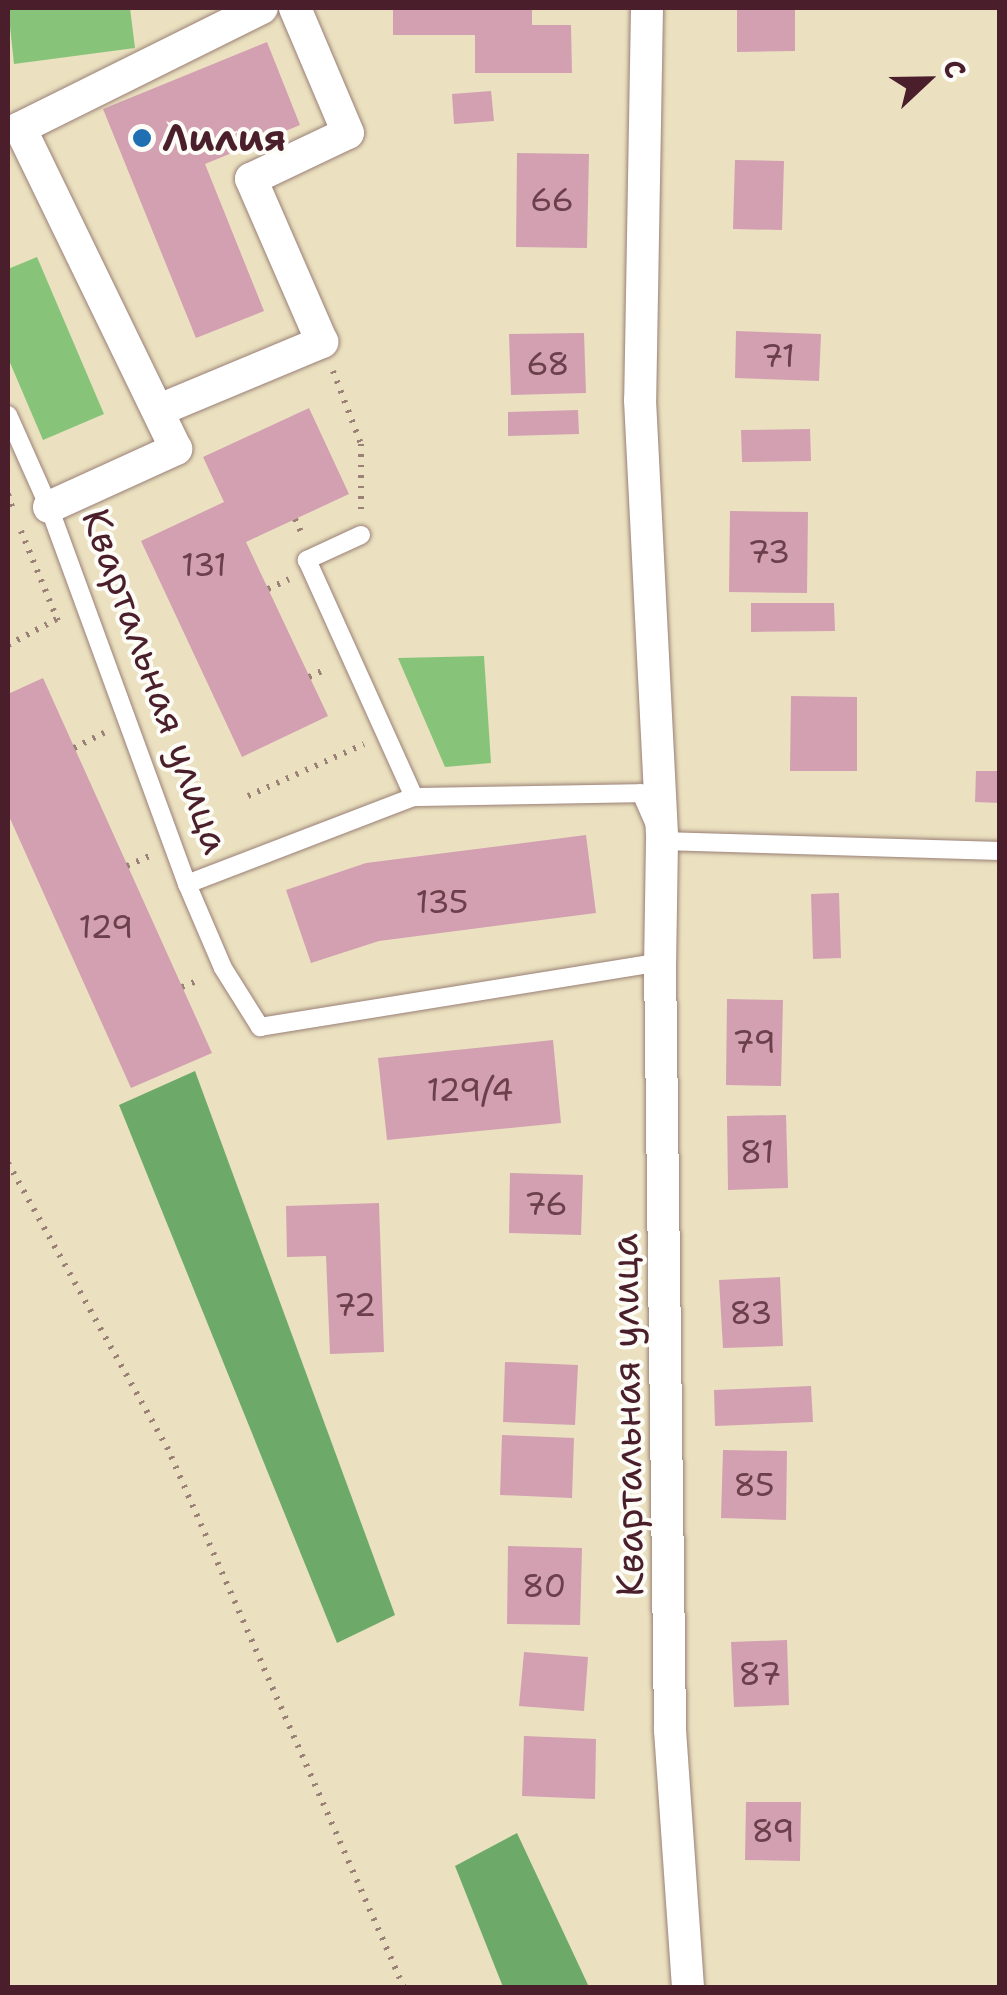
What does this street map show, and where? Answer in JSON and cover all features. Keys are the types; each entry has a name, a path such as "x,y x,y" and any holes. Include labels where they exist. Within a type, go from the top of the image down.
{"street":[{"path":"50,507 176,449 12,122 262,8"},
{"path":"159,410 322,342 251,179 348,133 295,8"},
{"name":"Квартальная улица","path":"647,8 640,400 662,841 660,962 670,1730 688,1988"}],"lane":[{"name":"Квартальная улица","path":"8,415 50,507 188,884 414,797 641,793 662,841"},
{"path":"361,535 307,560 414,797"},
{"path":"662,841 1000,851"},
{"path":"188,884 224,968 260,1027 660,962"}],"path":[{"path":"322,342 361,444 361,535"},
{"path":"347,518 361,511"},
{"path":"290,546 318,532"},
{"path":"281,567 296,598"},
{"path":"8,644 57,619"},
{"path":"320,650 336,683"},
{"path":"248,796 364,744 357,729"},
{"path":"8,1163 168,1446 404,1988"}],"green space":[{"path":"8,8 130,8 135,48 14,64"},
{"path":"37,257 104,414 43,440 8,358 8,269"},
{"path":"484,656 491,763 445,767 398,658"},
{"path":"195,1071 395,1615 337,1643 119,1105"},
{"path":"517,1833 589,1987 503,1987 455,1866"}],"building":[{"path":"393,8 532,8 532,25 571,25 572,73 475,73 475,35 393,35"},
{"path":"737,8 795,8 795,51 737,52"},
{"path":"267,42 300,125 205,164 264,311 196,338 103,109"},
{"path":"491,91 494,121 454,124 452,94"},
{"path":"517,153 589,154 587,248 516,247"},
{"path":"735,160 784,161 782,230 733,229"},
{"path":"736,331 821,334 819,381 735,378"},
{"path":"584,333 586,393 511,395 509,334"},
{"path":"309,408 349,494 246,542 328,716 242,757 141,541 224,502 203,457"},
{"path":"578,410 579,434 508,436 508,412"},
{"path":"810,429 811,461 742,462 741,430"},
{"path":"730,511 808,512 807,593 729,592"},
{"path":"751,603 834,603 835,631 751,632"},
{"path":"43,678 212,1053 131,1088 8,814 8,694"},
{"path":"791,696 857,697 857,771 790,771"},
{"path":"976,771 1000,771 1000,803 975,802"},
{"path":"586,835 596,913 379,941 311,963 286,890 366,863"},
{"path":"839,893 841,958 813,959 811,894"},
{"path":"727,999 783,1000 781,1086 726,1085"},
{"path":"553,1040 561,1123 387,1140 378,1058"},
{"path":"786,1115 788,1188 728,1190 727,1116"},
{"path":"510,1173 583,1175 581,1235 509,1233"},
{"path":"379,1203 384,1352 330,1354 326,1256 287,1257 286,1206"},
{"path":"780,1277 783,1346 723,1348 719,1280"},
{"path":"505,1362 578,1365 575,1425 503,1422"},
{"path":"811,1386 813,1422 715,1426 714,1390"},
{"path":"502,1435 574,1438 572,1498 500,1495"},
{"path":"723,1450 787,1451 786,1520 721,1518"},
{"path":"508,1546 582,1548 580,1625 507,1624"},
{"path":"787,1640 789,1705 734,1707 731,1642"},
{"path":"524,1652 588,1657 584,1711 519,1706"},
{"path":"524,1736 596,1739 595,1799 522,1796"},
{"path":"746,1802 801,1802 800,1861 745,1860"}],"place":[{"name":"Лилия","path":"142,138"}]}
